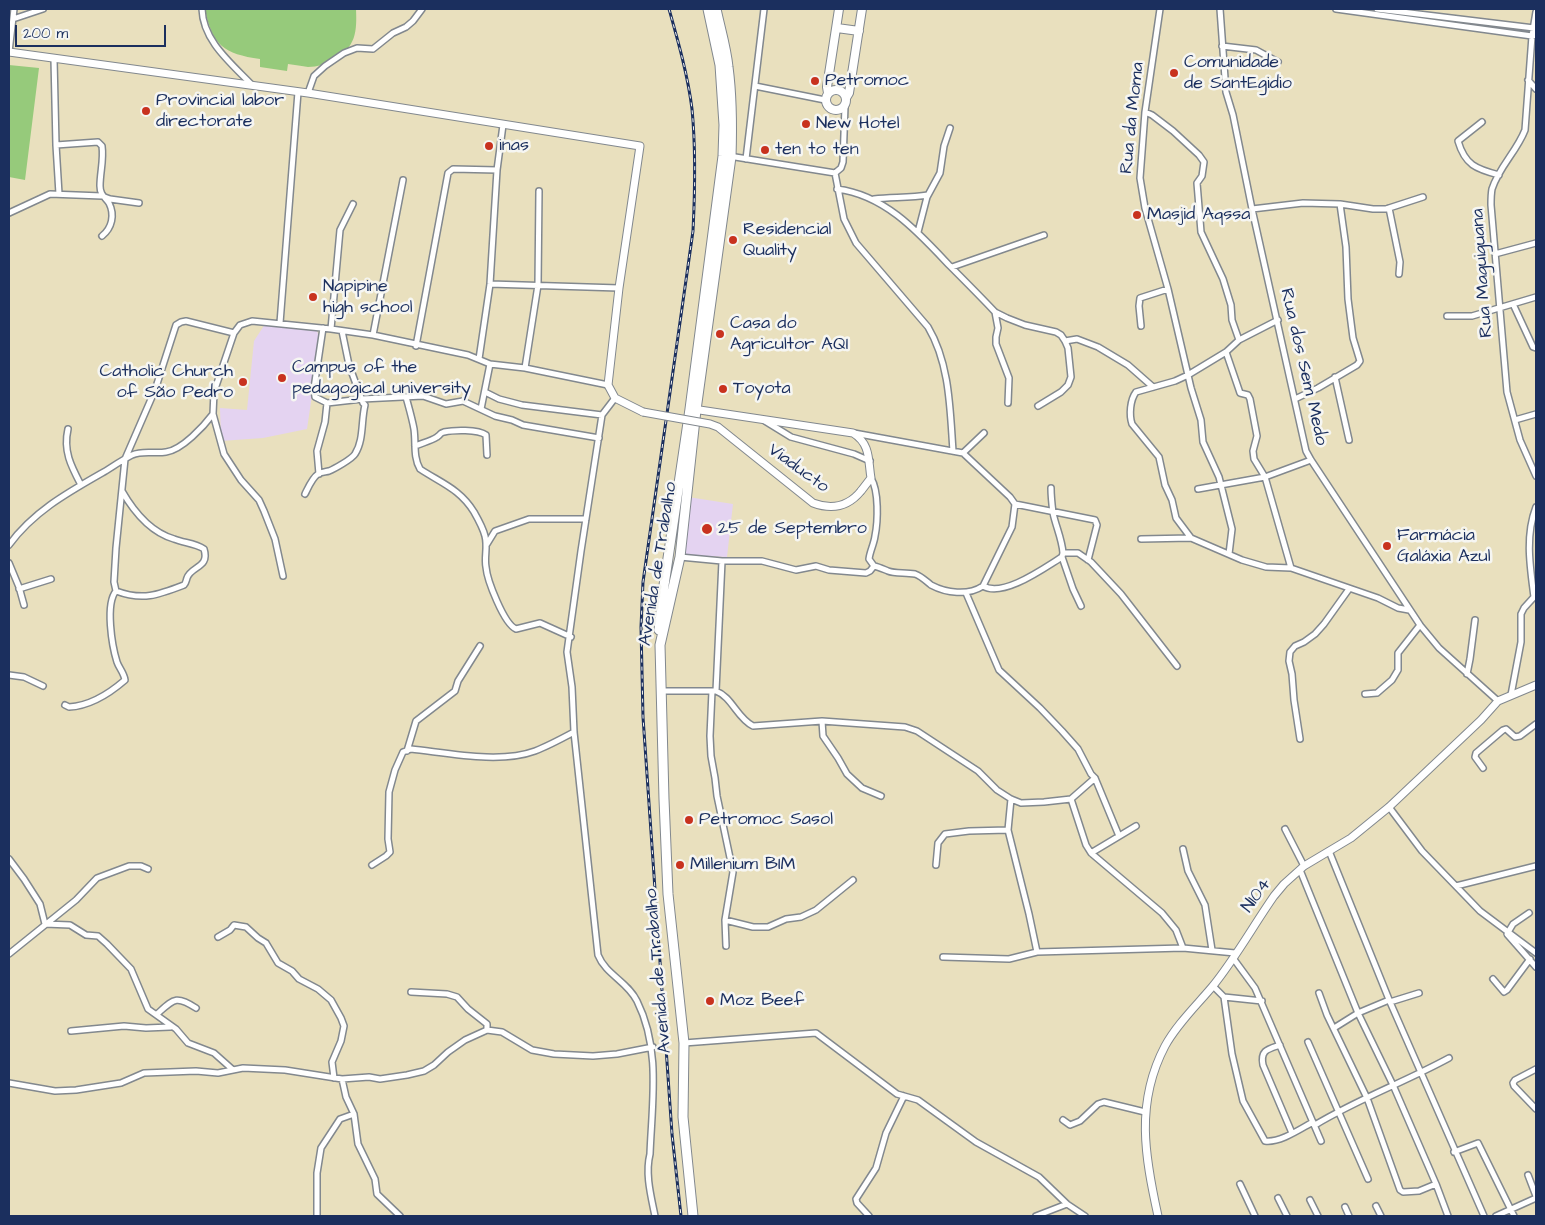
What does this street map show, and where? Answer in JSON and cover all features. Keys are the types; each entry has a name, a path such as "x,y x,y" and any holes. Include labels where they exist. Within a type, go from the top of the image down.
{"highway":[{"name":"Avenida de Trabalho","path":"708,9 724,65"},
{"name":"Avenida de Trabalho","path":"660,645 680,558 693,409 727,156 724,125 724,65 716,9"},
{"name":"Avenida de Trabalho","path":"693,409 681,466 659,630 668,894 684,1043 683,1116 693,1216"}],"main road":[{"path":"839,9 827,87 827,106 833,110 840,110 849,93 862,9"},
{"path":"837,28 859,31"},
{"path":"827,96 833,90 839,90 844,94 845,102"}],"street":[{"path":"14,9 9,52 308,93 640,146 619,288 608,385 615,398 602,415 568,652 574,732 598,955 604,966 626,985 637,1000 649,1028 653,1047 654,1062 648,1163 654,1216"},
{"path":"13,19 43,9"},
{"path":"202,9 204,25 210,38 223,55 252,85"},
{"path":"308,93 314,76 325,66 344,53 357,48 373,48 393,33 406,27 422,9"},
{"path":"746,159 764,9"},
{"name":"Rua da Moma","path":"1160,9 1145,112 1140,178 1145,208 1168,289 1188,375 1201,420 1203,442 1215,465 1232,529 1229,554"},
{"name":"Rua dos Sem Medo","path":"1220,9 1226,92 1233,115 1306,451 1420,625 1439,648 1498,701"},
{"path":"1336,9 1535,33"},
{"path":"1377,9 1535,33"},
{"name":"Rua Maguiguana","path":"1536,12 1528,80 1525,130 1492,190 1491,205 1507,392 1524,451 1536,476"},
{"path":"1222,46 1256,50 1278,62"},
{"path":"54,59 59,194"},
{"path":"1528,80 1536,89"},
{"path":"755,86 827,96"},
{"path":"280,323 298,92"},
{"path":"727,156 835,173 841,168 843,162 845,102"},
{"path":"1145,112 1173,130 1204,162 1202,176 1197,183 1201,232 1223,279 1231,304 1232,320 1239,340"},
{"path":"1482,122 1458,141 1464,157 1471,164 1478,169 1499,175"},
{"path":"479,359 490,284 503,125"},
{"path":"918,232 928,195 940,173 944,146 950,128"},
{"path":"56,145 98,142 102,146 103,160 100,188 102,196 111,208 112,222 102,236"},
{"path":"416,346 448,173 453,169 498,170"},
{"path":"835,173 844,219 856,243 936,340 948,391 953,451"},
{"path":"373,336 403,180"},
{"path":"838,189 850,190 874,200 918,232 995,312 1025,325 1062,335 1068,348 1071,377 1068,385 1061,392 1038,406"},
{"path":"525,368 538,285 539,191"},
{"path":"9,213 50,194 102,196 139,203"},
{"path":"874,200 928,195"},
{"path":"1252,208 1303,203 1340,204 1373,209 1389,208 1423,197"},
{"path":"332,329 340,230 353,204"},
{"path":"1295,399 1357,365 1360,358 1353,338 1348,299 1346,247 1340,204"},
{"path":"1389,208 1400,262 1399,274"},
{"path":"952,267 1044,235"},
{"path":"1495,254 1536,243"},
{"path":"490,284 619,288"},
{"path":"1141,326 1140,298 1168,289"},
{"path":"1446,316 1472,316 1536,297"},
{"path":"1513,304 1533,347 1536,348"},
{"path":"995,312 998,328 996,344 1009,378 1008,403"},
{"path":"1191,538 1176,518 1172,500 1165,485 1159,457 1132,424 1130,418 1133,396 1136,392 1175,381 1188,375 1226,352 1239,340 1278,320"},
{"path":"116,591 114,582 116,548 125,459 155,390 176,325 186,321 234,333"},
{"path":"282,576 275,539 262,506 241,480 224,454 213,414 214,392 234,333 240,325 252,321 332,329 468,355 490,364 525,368 608,385"},
{"path":"323,328 314,388 315,397 327,403 422,396 446,404 463,401 495,416 523,425 599,438"},
{"path":"305,494 316,476 348,461 356,453 360,439 365,405 349,365 342,331"},
{"path":"1065,341 1077,339 1098,347 1128,365 1153,387"},
{"path":"1226,352 1240,393 1248,395 1250,399 1257,436 1253,451 1254,459 1265,477 1291,568"},
{"path":"481,409 490,364"},
{"path":"1335,377 1349,440"},
{"path":"485,392 499,399 522,405 602,415"},
{"path":"406,397 413,424 416,460 420,469 458,492 466,500 480,523 487,544"},
{"name":"Viaducto","path":"615,398 643,412 718,427 814,503 823,507 833,507 850,502 871,478"},
{"path":"319,474 317,451 326,422 327,403"},
{"name":"Viaducto","path":"693,409 853,433"},
{"path":"9,545 18,533 50,504 81,484 138,453 174,450 193,436 213,414"},
{"path":"1515,420 1536,414"},
{"path":"762,420 791,437 854,454 870,461"},
{"path":"68,429 66,440 68,461 81,484"},
{"path":"416,446 444,432 459,430 478,432 486,435 488,455"},
{"path":"853,433 963,453 1015,504 1096,520 1097,526 1088,560"},
{"path":"853,433 864,442 867,449 871,478 875,487 876,534 869,558 874,566 888,571 918,575 933,586 942,589 966,593 976,590 983,586 1012,527 1015,504"},
{"path":"963,453 984,433"},
{"path":"1198,490 1265,477 1311,460"},
{"path":"1050,488 1053,513 1062,541 1063,555 1073,588 1082,606"},
{"path":"116,591 128,596 141,598 156,596 184,585 188,576 204,562 205,555 204,549 198,545 166,537 146,524 122,491"},
{"path":"1512,696 1521,642 1521,614 1534,597 1529,558 1529,534 1536,507"},
{"path":"570,637 540,623 516,629 508,624 487,574 485,560 487,544 494,531 529,519 586,519"},
{"path":"1141,539 1191,538 1242,560 1266,567 1291,568 1378,598 1398,608 1409,610"},
{"path":"983,586 989,590 1005,588 1029,577 1063,555 1078,553 1088,560 1121,594 1177,666"},
{"path":"680,558 762,561 796,570 816,566 829,570 866,573 874,566"},
{"path":"722,561 710,736 717,796 733,872 725,920 726,946"},
{"path":"9,563 20,589 24,605"},
{"path":"20,589 51,579"},
{"path":"1300,738 1292,674 1288,661 1290,652 1295,646 1315,634 1348,588"},
{"path":"65,705 69,707 85,704 96,699 124,680 115,654 111,621 110,603 116,591"},
{"path":"966,593 999,670 1040,708 1078,749 1095,778 1119,836"},
{"path":"1467,674 1475,620"},
{"path":"1365,694 1376,693 1392,680 1398,670 1398,653 1420,625"},
{"path":"407,751 416,721 454,691 458,681 480,646"},
{"path":"9,675 24,677 44,686"},
{"path":"1498,701 1536,685"},
{"path":"662,691 714,691 722,693 748,723 753,726 822,721 892,726 917,731 978,771 997,790 1021,803 1071,799 1095,778"},
{"name":"N104","path":"1157,1216 1147,1162 1145,1112 1155,1069 1166,1045 1181,1022 1213,986 1284,884 1302,868 1351,838 1389,807 1482,720 1498,701"},
{"path":"822,721 822,736 847,774 862,788 881,796"},
{"path":"1483,768 1475,757 1476,753 1502,730 1506,729 1515,737 1520,736 1536,724"},
{"path":"372,865 390,852 388,839 389,792 395,770 403,752 411,749 497,756 519,754 536,750 574,732"},
{"path":"1011,799 1008,830 1037,952"},
{"path":"1071,799 1086,845 1091,853 1162,913 1176,930 1183,948"},
{"path":"1389,807 1422,851 1480,911 1536,953"},
{"path":"1091,853 1136,826"},
{"path":"1285,828 1358,1012 1394,1085 1448,1216"},
{"path":"936,865 938,843 945,834 1008,830"},
{"path":"1184,849 1188,871 1205,905 1212,950"},
{"path":"1329,851 1389,1001 1454,1152 1484,1216"},
{"path":"9,859 40,904 45,924"},
{"path":"9,954 76,900 97,878 129,866 141,866 148,869"},
{"path":"1456,886 1536,866"},
{"path":"725,920 753,928 768,927 786,919 801,917 816,910 852,880"},
{"path":"1507,932 1513,924 1529,913"},
{"path":"45,924 70,925 86,935 98,936 131,969 148,1009 176,1029 188,1043 214,1054 232,1069"},
{"path":"218,937 230,930 234,925 246,927 266,943 278,963 331,1000 344,1026 341,1041 332,1062 334,1078"},
{"path":"1507,932 1508,936 1536,967"},
{"path":"942,957 1008,959 1037,952 1183,948 1212,950 1234,955 1256,988 1321,1140"},
{"path":"1492,979 1504,992 1508,990 1530,959"},
{"path":"1213,986 1224,997 1230,1046 1243,1101 1265,1140 1270,1141 1314,1124 1450,1058"},
{"path":"411,992 447,994 457,997 487,1024 487,1030"},
{"path":"1319,993 1327,1016 1367,1098 1400,1190 1403,1192 1419,1191 1436,1184"},
{"path":"1334,1028 1358,1012 1419,993"},
{"path":"1224,997 1262,1001"},
{"path":"157,1014 165,1006 180,999 196,1008"},
{"path":"71,1031 124,1026 146,1028 170,1026"},
{"path":"9,1083 55,1092 120,1083 144,1072 196,1071 218,1073 243,1068 285,1070 342,1079 369,1077 380,1079 424,1071 465,1040 487,1030 502,1032 532,1050 554,1054 593,1056 653,1047"},
{"path":"684,1043 816,1033 897,1094 918,1100 976,1142 1039,1177 1067,1204 1085,1216"},
{"path":"1308,1042 1368,1179"},
{"path":"1280,1045 1268,1049 1262,1053 1261,1057 1292,1133"},
{"path":"1536,1069 1515,1080 1513,1083 1536,1109"},
{"path":"342,1079 346,1097 354,1114 358,1144 375,1179 377,1194 397,1215"},
{"path":"869,1216 857,1203 856,1199 876,1168 886,1133 904,1096"},
{"path":"1062,1120 1070,1125 1080,1121 1098,1104 1104,1102 1145,1112"},
{"path":"317,1216 317,1173 321,1148 340,1119 354,1114"},
{"path":"1454,1152 1478,1143 1514,1216"},
{"path":"1496,1216 1536,1197 1528,1175"},
{"path":"1240,1184 1256,1216"},
{"path":"1278,1198 1287,1216"},
{"path":"1310,1200 1318,1216"},
{"path":"1036,1216 1067,1204"},
{"path":"1376,1206 1382,1216"},
{"path":"1345,1207 1349,1216"}],"shaded area":[{"name":"Campus of the pedagogical university","path":"265,324 317,330 319,348 307,429 263,438 221,441 220,408 247,410 254,341"},
{"name":"25 de Septembro","path":"688,497 733,504 727,557 681,555"}],"green space":[{"path":"205,9 356,9 356,25 351,44 331,61 308,67 288,64 287,71 260,67 260,59 237,54 222,46 211,31"},
{"path":"9,65 39,68 25,180 9,177"}],"railway":[{"path":"669,9 685,71 692,109 695,155 694,216 643,582 641,627 643,717 672,1134 681,1216"}],"place":[{"name":"Comunidade de SantEgidio","path":"1174,73"},
{"name":"Petromoc","path":"815,81"},
{"name":"Provincial labor directorate","path":"146,111"},
{"name":"New Hotel","path":"806,124"},
{"name":"inas","path":"489,146"},
{"name":"ten to ten","path":"765,150"},
{"name":"Masjid Aqssa","path":"1137,215"},
{"name":"Residencial Quality","path":"733,240"},
{"name":"Napipine high school","path":"313,297"},
{"name":"Casa do Agricultor AQI","path":"720,334"},
{"name":"Campus of the pedagogical university","path":"282,378"},
{"name":"Catholic Church of São Pedro","path":"243,382"},
{"name":"Toyota","path":"723,389"},
{"name":"25 de Septembro","path":"707,529"},
{"name":"Farmácia Galáxia Azul","path":"1387,546"},
{"name":"Petromoc Sasol","path":"689,820"},
{"name":"Millenium BIM","path":"680,865"},
{"name":"Moz Beef","path":"710,1001"}]}
